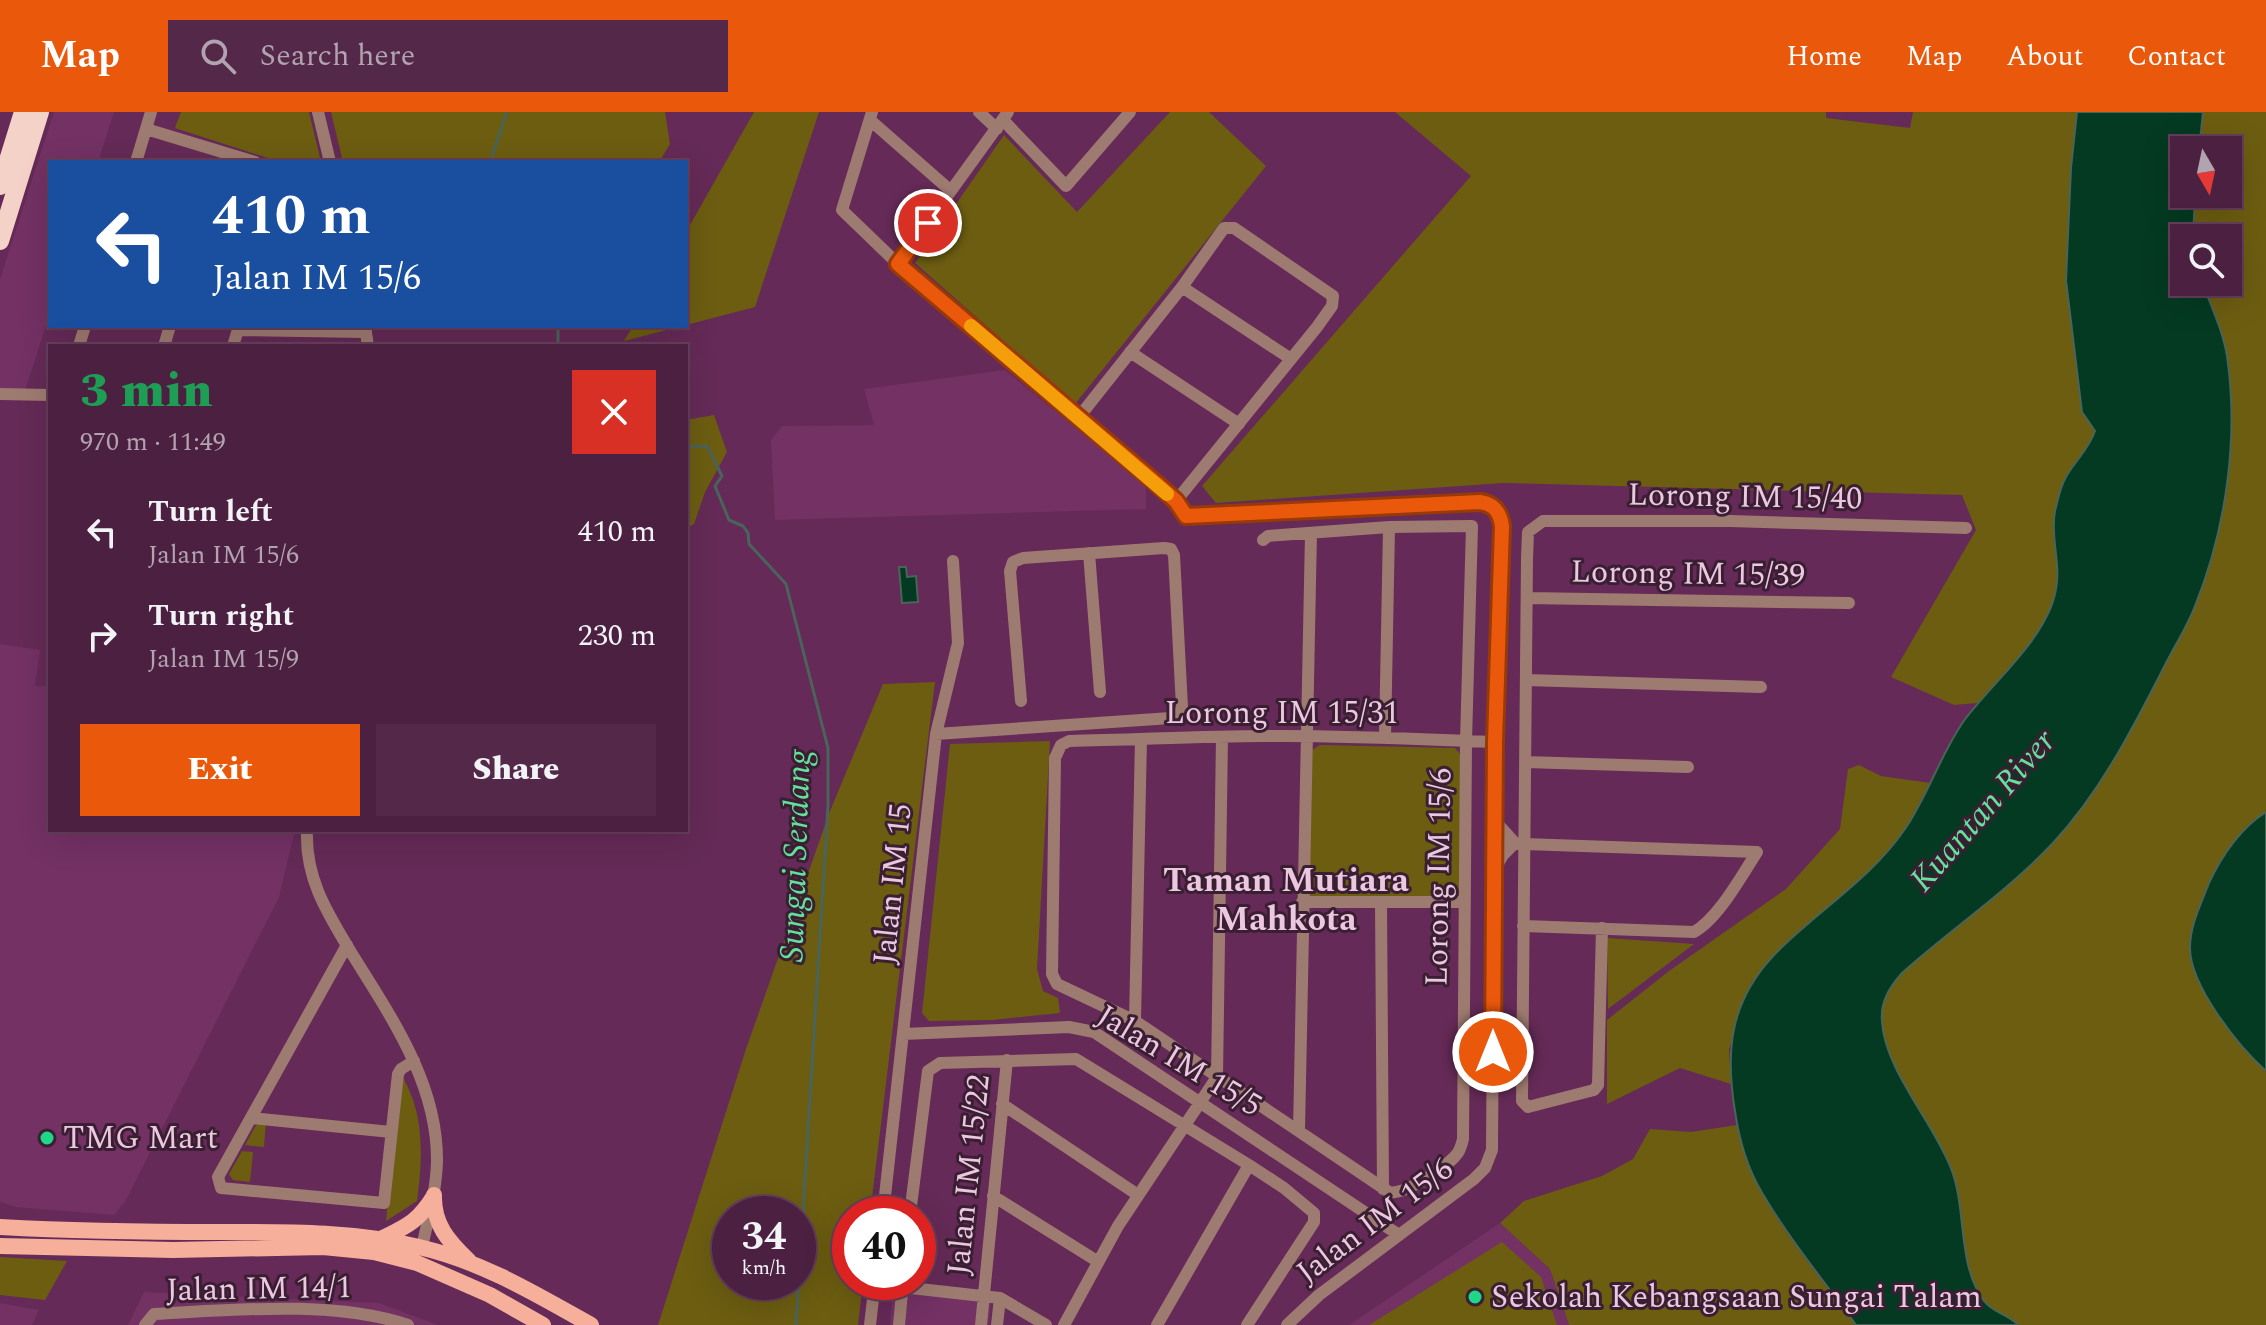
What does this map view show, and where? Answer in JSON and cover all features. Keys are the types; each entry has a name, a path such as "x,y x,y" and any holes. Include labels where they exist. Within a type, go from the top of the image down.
{"highway":[{"path":"0,186 23,112"},
{"path":"0,241 40,112"}],"main road":[{"path":"381,1239 410,1225 423,1214 434,1195"},
{"path":"434,1195 434,1210 444,1235 473,1264"},
{"path":"0,1227 102,1232 312,1232 381,1239 422,1247 473,1264 519,1284 591,1325"},
{"path":"0,1246 173,1250 323,1247 374,1252 417,1263 452,1278 543,1325"},
{"path":"422,1247 432,1264 447,1270 452,1278"}],"street":[{"path":"137,160 151,112"},
{"path":"318,112 330,160"},
{"path":"979,112 1002,120 1066,186 1130,112"},
{"path":"951,191 871,116 842,210 898,264 1176,501 1291,359 1332,306 1334,298 1242,233 1227,226 1079,417"},
{"path":"898,264 1002,120"},
{"path":"146,129 222,157 242,160"},
{"path":"1182,287 1291,359"},
{"path":"238,328 365,329"},
{"path":"1130,352 1239,424"},
{"path":"0,394 48,395"},
{"name":"Jalan IM 15/6","path":"1176,501 1186,516 1480,502 1493,506 1502,526 1495,742 1492,1150 1485,1168 1474,1179 1319,1295 1287,1325"},
{"name":"Lorong IM 15/40","path":"1527,598 1528,532 1543,521 1730,521 1966,528"},
{"name":"Lorong IM 15/6","path":"1389,527 1472,526 1466,741 1463,1139 1455,1156 1421,1181 1390,1191"},
{"path":"1263,540 1268,536 1389,527 1385,738"},
{"path":"1299,1131 1311,533"},
{"path":"936,734 1171,718 1179,714 1182,707 1174,555 1171,549 1023,558 1010,566 1021,701"},
{"path":"1089,553 1100,692"},
{"name":"Jalan IM 15","path":"885,1196 936,734 958,643 953,561"},
{"path":"1527,598 1525,762 1520,843 1523,1105 1528,1107 1559,1100 1594,1090 1598,1085 1602,928"},
{"name":"Lorong IM 15/39","path":"1527,598 1849,603"},
{"path":"1526,680 1761,687"},
{"name":"Lorong IM 15/31","path":"1135,1021 1057,984 1052,974 1055,758 1061,745 1069,741 1306,736 1495,742"},
{"path":"1064,1325 1097,1261 1217,1077 1222,737"},
{"path":"1141,739 1135,1021 1390,1191"},
{"path":"1525,762 1688,767"},
{"path":"1495,821 1520,843"},
{"path":"307,832 314,887 406,1043 435,1132 434,1195 422,1247"},
{"path":"1494,843 1757,852 1728,894 1701,928 1694,932 1523,926"},
{"path":"1494,870 1503,855 1520,843"},
{"path":"1302,902 1465,902"},
{"path":"1381,902 1390,1191"},
{"path":"347,945 218,1177 221,1188 384,1203 399,1071 414,1061"},
{"name":"Jalan IM 15/5","path":"903,1034 1080,1028 1094,1032 1399,1235"},
{"path":"912,1196 928,1071 940,1063 1076,1059 1249,1165 1157,1325"},
{"name":"Jalan IM 15/22","path":"984,1296 1007,1060"},
{"path":"1002,1104 1138,1195"},
{"path":"251,1118 391,1132"},
{"name":"Jalan IM 15/6","path":"1247,1325 1314,1222 1314,1213 1249,1165"},
{"path":"993,1196 1097,1261"},
{"name":"Jalan IM 15/22","path":"936,1289 1000,1298 1046,1325"},
{"path":"1295,1325 1319,1295"},
{"path":"981,1325 984,1296"},
{"path":"997,1325 1000,1298"},
{"path":"870,1325 873,1300"},
{"path":"899,1325 901,1300"},
{"name":"Jalan IM 14/1","path":"145,1325 154,1314 257,1309 408,1325"}],"shaded area":[{"path":"54,112 114,112 99,160 48,160 48,319 22,400 0,399 0,279"},
{"path":"181,112 309,112 321,160 274,160 175,128"},
{"path":"331,112 665,112 670,144 660,160 343,160"},
{"path":"754,112 819,112 755,307 688,324 688,228"},
{"path":"1170,112 1209,112 1266,166 1075,404 915,263 1004,135 1077,212"},
{"path":"1395,112 1826,112 1826,118 1910,128 1913,112 2077,112 2066,280 2082,412 2095,431 2066,476 2059,495 2056,517 2058,574 2049,611 2029,644 1978,703 1954,705 1891,677 1976,530 1962,495 1503,483 1216,503 1202,486 1471,176"},
{"path":"2203,112 2266,112 2266,812 2232,844 2196,914 2241,1043 2266,1071 2266,1325 2018,1325 1988,1305 1975,1287 1966,1255 1960,1204 1952,1171 1892,1059 1885,1041 1882,1008 1889,990 1902,973 2036,861 2086,802 2141,712 2188,621 2206,577 2222,515 2231,419 2227,356 2207,296 2242,296 2242,224 2194,224 2194,208 2242,208 2242,136 2200,136"},
{"path":"632,328 674,328 624,341"},
{"path":"1005,370 1146,485 1146,509 775,520 771,440 782,426 874,425 864,389"},
{"path":"714,415 727,452 705,492 694,524 688,527 688,420"},
{"path":"0,644 40,650 35,686 48,686 48,832 295,832 279,897 125,1202 114,1215 16,1207 0,1202"},
{"path":"935,682 872,1196 832,1196 832,1300 861,1300 858,1325 658,1325 746,1049 830,811 883,684"},
{"path":"1050,741 1037,969 1043,991 1058,998 1060,1013 992,1020 929,1021 922,1013 950,744"},
{"path":"1320,745 1455,748 1460,754 1465,902 1302,902 1312,750"},
{"path":"1859,765 1881,776 1930,783 1905,829 1884,856 1859,882 1802,928 1751,983 1729,1049 1731,1084 1680,1068 1607,1104 1607,1020 1669,971 1786,889 1840,829 1848,769"},
{"path":"1607,938 1694,944 1608,1009"},
{"path":"400,1073 418,1119 421,1152 419,1185 417,1201 386,1221"},
{"path":"259,1120 266,1121 264,1147 245,1145"},
{"path":"1737,1125 1747,1161 1768,1203 1796,1246 1856,1325 1569,1325 1550,1269 1500,1223 1524,1201 1602,1176 1633,1159 1650,1129 1691,1132"},
{"path":"242,1151 253,1152 250,1182 233,1180 229,1174"},
{"name":"Sekolah Kebangsaan Sungai Talam","path":"1500,1223 1550,1269 1569,1325 1349,1325"},
{"name":"Sekolah Kebangsaan Sungai Talam","path":"1502,1242 1541,1277 1557,1325 1369,1325"},
{"path":"0,1257 67,1261 45,1300 0,1295"},
{"path":"936,1291 992,1297 989,1325 890,1325 892,1300 936,1300"},
{"path":"144,1292 379,1303 438,1325 128,1325"},
{"path":"0,1303 39,1310 32,1325 0,1325"}],"water":[{"name":"Kuantan River","path":"2077,112 2203,112 2200,136 2170,136 2170,208 2194,208 2194,224 2170,224 2170,296 2207,296 2227,356 2230,451 2222,515 2206,577 2188,621 2128,735 2086,802 2035,861 1902,973 1884,1002 1882,1022 1892,1059 1952,1171 1960,1204 1966,1255 1975,1287 1988,1305 2018,1325 1856,1325 1783,1226 1752,1172 1739,1132 1732,1089 1734,1027 1748,990 1775,954 1860,880 1905,829 1963,722 2033,639 2051,607 2057,581 2054,523 2058,498 2066,477 2095,431 2082,412 2066,280"},
{"path":"899,567 906,567 907,577 916,576 918,602 902,603"},
{"path":"2266,812 2266,1071 2218,1015 2198,980 2190,948 2196,915 2219,863 2240,834"}],"waterway":[{"name":"Sungai Serdang","path":"491,160 507,112"},
{"name":"Sungai Serdang","path":"558,328 558,344"},
{"name":"Sungai Serdang","path":"688,447 707,446 722,476 715,486 729,520 743,526 748,533 749,544 786,584 828,748 828,806 796,1325"}],"slow traffic":[{"path":"971,326 1167,494"}],"place":[{"name":"TMG Mart","path":"47,1138"},
{"name":"Sekolah Kebangsaan Sungai Talam","path":"1475,1297"}],"district":[{"name":"Taman Mutiara Mahkota","path":"1286,900"}],"route":[{"path":"928,223 898,264 1157,484 1176,501 1186,516 1480,502 1497,510 1502,526 1495,742 1493,1052"}]}
